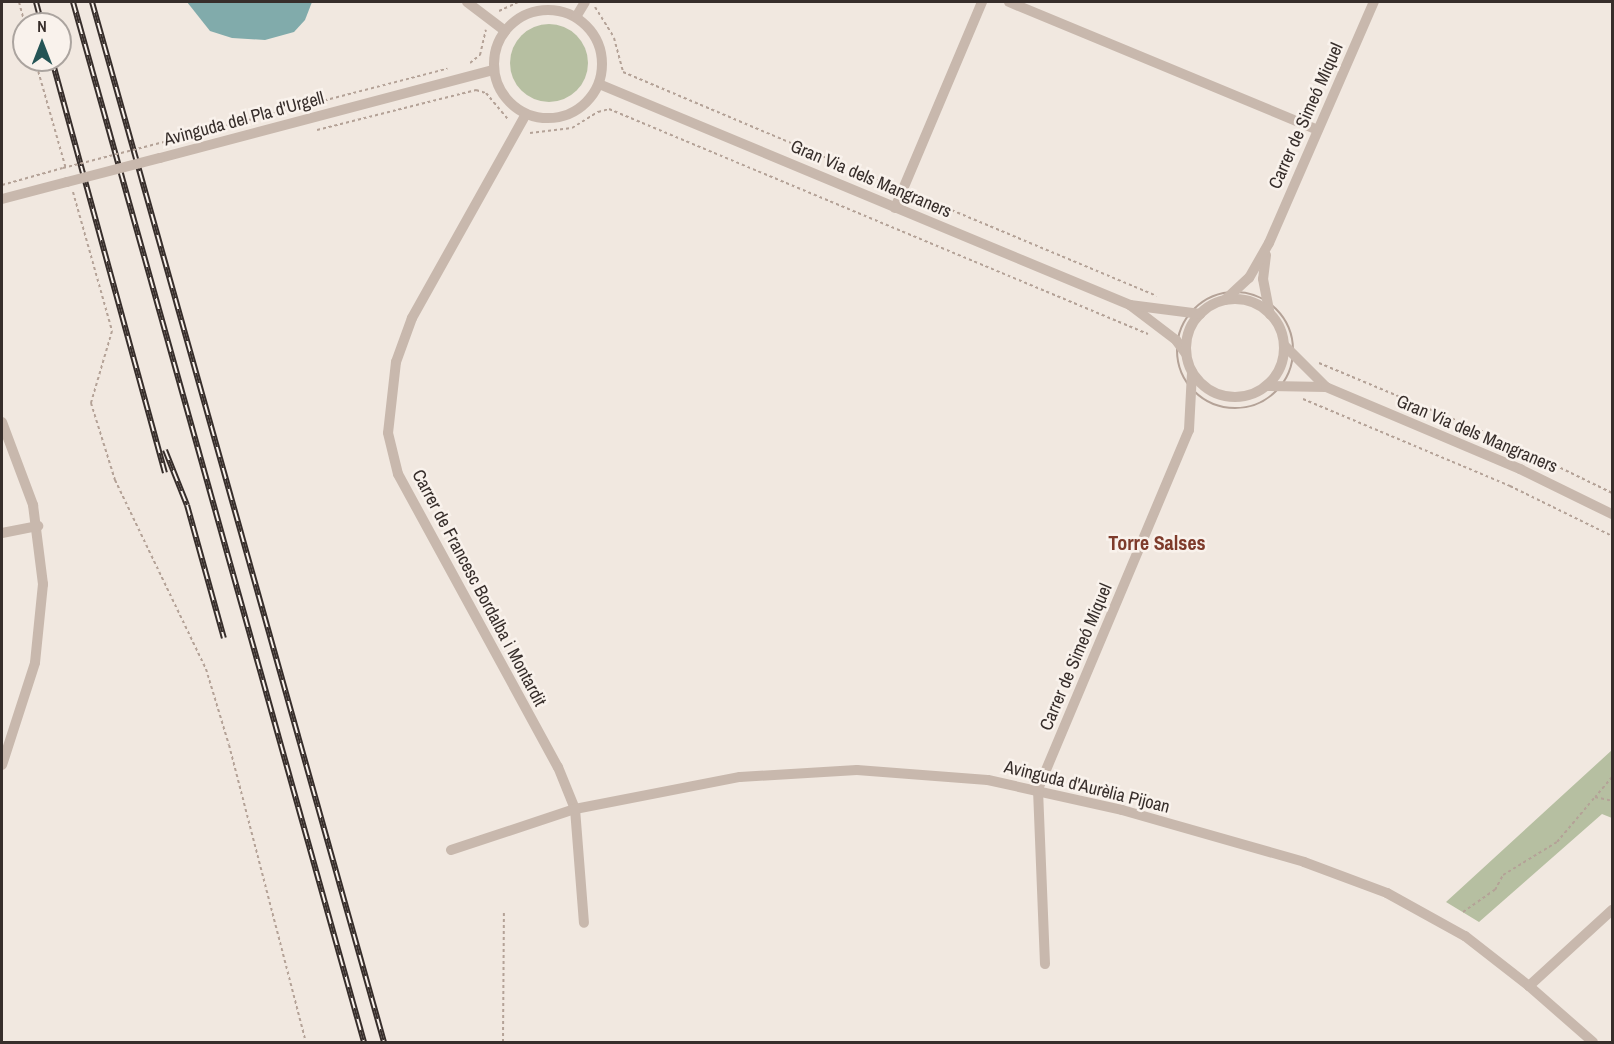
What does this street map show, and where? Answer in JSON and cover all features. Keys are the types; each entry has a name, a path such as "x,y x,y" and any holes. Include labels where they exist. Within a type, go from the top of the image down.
{"street":[{"path":"467,2 505,31"},
{"path":"576,17 585,2"},
{"path":"895,208 982,2"},
{"path":"1009,2 1318,130"},
{"name":"Carrer de Simeó Miquel","path":"1226,300 1248,278 1269,243 1374,2"},
{"path":"538,11 564,12 576,17 590,30 600,46 603,59 599,84 592,97 569,115 540,118 526,114 504,96 494,70 494,57 505,31 520,18 538,11"},
{"name":"Avinguda del Pla d'Urgell","path":"2,199 494,70"},
{"name":"Gran Via dels Mangraners","path":"599,84 1130,305 1195,309"},
{"name":"Carrer de Francesc Bordalba i Montardit","path":"526,114 412,318 396,362 388,433 398,474 558,767 575,809 584,923"},
{"name":"Carrer de Simeó Miquel","path":"1269,243 1263,279 1270,314"},
{"path":"1182,356 1195,309 1226,300 1250,301 1270,314"},
{"name":"Gran Via dels Mangraners","path":"1130,305 1174,346 1202,385 1222,396 1245,397 1268,386 1279,392 1326,387"},
{"name":"Gran Via dels Mangraners","path":"1270,314 1326,387 1520,469 1612,514"},
{"path":"1268,386 1292,345"},
{"name":"Carrer de Simeó Miquel","path":"1045,964 1038,789 1189,430 1192,372"},
{"path":"2,422 22,469 38,526 44,584 39,646 25,702 2,765"},
{"path":"2,533 38,526"},
{"name":"Avinguda d'Aurèlia Pijoan","path":"451,850 575,809 711,781 802,771 919,773 1038,789 1304,862 1363,883 1449,926 1529,986 1593,1042"},
{"path":"1529,986 1612,910"}],"path":[{"path":"493,9 502,10 518,2"},
{"path":"596,2 596,10 614,38 623,72 1162,298"},
{"path":"461,65 480,55 485,25"},
{"path":"2,184 450,68"},
{"path":"38,72 112,331 91,403 115,480 206,669 229,745 306,1042"},
{"path":"313,131 476,90 488,95 510,125"},
{"path":"527,135 572,128 598,112 609,109 1153,336"},
{"path":"1235,292 1268,302 1280,312 1292,345 1279,392 1249,406 1229,408 1210,402 1192,389 1182,356 1174,346 1195,309 1203,302 1235,292"},
{"path":"1195,309 1203,302"},
{"path":"1174,346 1182,356"},
{"path":"1315,361 1501,439 1612,493"},
{"path":"1268,398 1279,392"},
{"path":"1294,397 1510,486 1612,536"},
{"path":"1463,912 1495,890 1503,875 1557,842 1612,777"},
{"path":"1595,797 1612,801"},
{"path":"503,1042 504,913"}],"green space":[{"path":"549,24 564,27 577,35 585,48 588,63 585,78 577,91 564,99 549,102 534,99 521,91 513,78 510,63 513,48 521,35 534,27"},
{"path":"1612,750 1612,818 1602,814 1479,922 1446,902"}],"water":[{"path":"187,2 312,2 305,20 294,32 265,40 232,38 210,31"}],"railway":[{"path":"36,2 39,12"},
{"path":"73,2 364,1042"},
{"path":"92,2 384,1042"},
{"path":"55,72 165,473"},
{"path":"165,450 187,505 224,638"}],"district":[{"name":"Torre Salses","path":"1157,542"}]}
